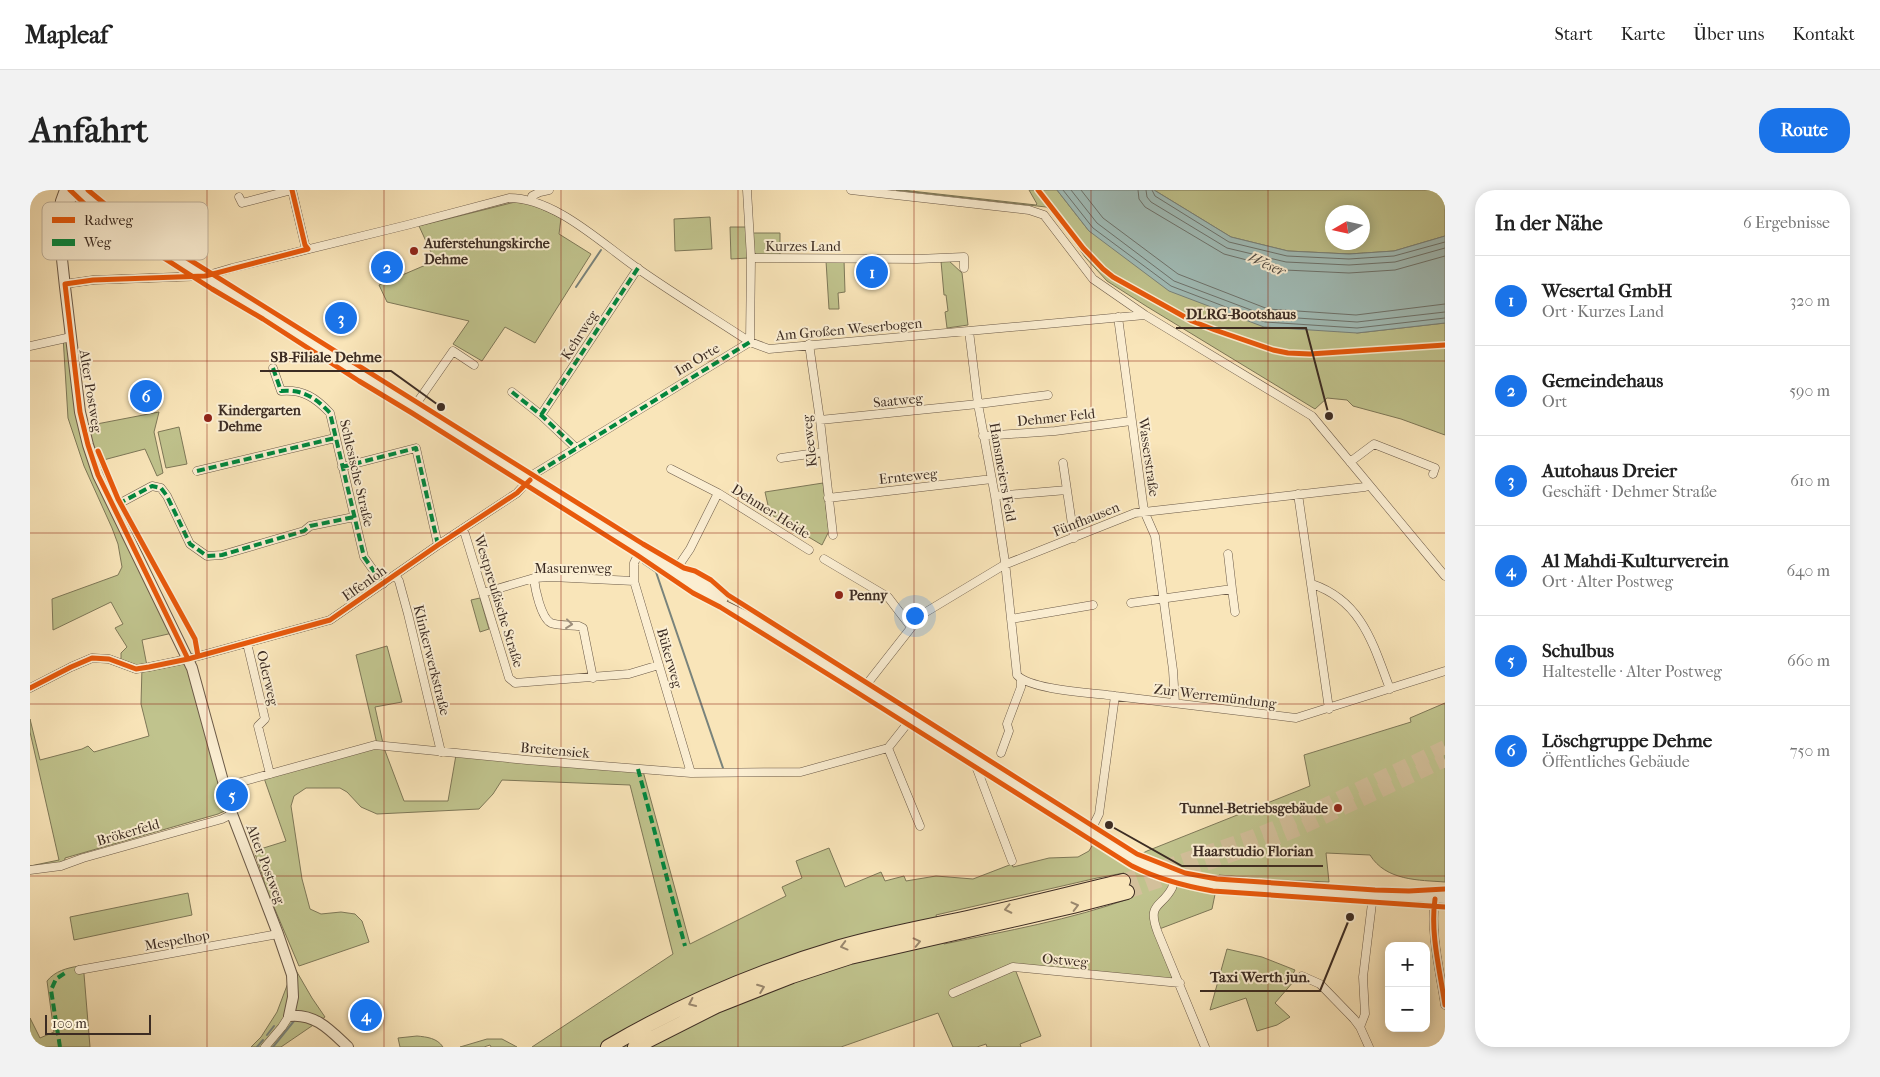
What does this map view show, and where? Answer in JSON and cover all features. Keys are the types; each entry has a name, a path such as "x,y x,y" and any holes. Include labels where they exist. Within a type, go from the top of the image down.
{"highway":[{"path":"608,1047 673,1012 725,988 782,966 840,947 1041,902 1125,886 1064,908 850,957 792,976 716,1006 636,1047"}],"street":[{"name":"Alter Postweg","path":"61,202 65,190"},
{"path":"68,202 80,190 94,202"},
{"path":"239,197 242,203 292,190 305,246 308,249"},
{"path":"533,200 532,196 549,190"},
{"path":"747,190 751,258 750,342"},
{"path":"851,190 1029,210 1044,214 1092,279 1145,315 1312,416 1445,576"},
{"name":"Am Großen Weserbogen","path":"65,284 93,280 205,276 509,198 533,200 564,216 638,268 750,342 769,349 1145,315"},
{"name":"Kurzes Land","path":"751,258 917,259 964,256 964,268"},
{"name":"Alter Postweg","path":"62,260 80,412 88,445 98,475 188,659 202,702 223,787 278,934 293,982 293,997 289,1016 265,1047"},
{"path":"180,260 675,571 680,578 695,589 751,619 1136,860 1158,871 1175,876 1234,887 1440,898 1434,914 1445,1005"},
{"name":"Kehrweg","path":"541,415 638,268"},
{"name":"Wasserstraße","path":"1118,316 1144,511 1155,536 1173,670 1175,703"},
{"name":"Hansmeiers Feld","path":"969,331 983,436 995,496 1017,676 1021,680"},
{"path":"30,346 71,338"},
{"name":"Im Orte","path":"530,480 534,474 750,342"},
{"name":"Kleeweg","path":"809,344 833,535"},
{"path":"414,407 453,351 474,365"},
{"name":"Schlesische Straße","path":"273,368 282,391 294,389 318,400 330,413 364,557 383,584"},
{"path":"512,392 541,415 576,448"},
{"name":"Saatweg","path":"820,420 1048,395"},
{"name":"Dehmer Feld","path":"983,436 1055,431 1131,421"},
{"path":"197,471 335,438"},
{"path":"1350,462 1374,444 1435,468 1433,474"},
{"path":"342,467 416,448 438,545"},
{"path":"781,458 824,452"},
{"path":"1063,463 1074,538"},
{"name":"Dehmer Heide","path":"671,469 718,493 810,550"},
{"name":"Ernteweg","path":"828,498 992,479"},
{"name":"Elfenloh","path":"30,688 92,658 110,659 136,669 188,659 330,620 517,493 530,480"},
{"name":"Fünfhausen","path":"863,689 921,615 1004,565 1135,513 1365,486 1367,484"},
{"path":"113,507 152,486 161,488 172,505 190,544 207,556 222,556 304,531 310,526 354,516"},
{"path":"995,496 1067,490"},
{"name":"Dehmer Heide","path":"675,571 690,549 718,493"},
{"path":"1298,494 1329,709"},
{"name":"Westpreußische Straße","path":"462,529 466,534 509,678 515,683 629,674 659,665"},
{"name":"Bükerweg","path":"640,549 634,564 634,581 691,774"},
{"path":"1228,554 1235,612"},
{"path":"824,559 888,597 911,627"},
{"name":"Klinkerwerkstraße","path":"395,575 399,581 408,614 441,752"},
{"name":"Masurenweg","path":"483,593 534,578 551,577 634,581"},
{"path":"534,578 537,596 545,617 551,622 583,628 593,678"},
{"path":"1312,584 1327,589 1341,599 1360,620 1368,632 1390,689"},
{"path":"1132,603 1232,588"},
{"path":"1010,619 1093,605"},
{"name":"Oderweg","path":"247,643 264,720 258,726 270,774"},
{"name":"Zur Werremündung","path":"1115,696 1296,718 1445,671"},
{"path":"1001,753 1009,731 1007,724 1021,687 1021,680 1043,687 1115,696 1100,814 1090,832"},
{"path":"911,719 888,748 920,826"},
{"name":"Breitensiek","path":"223,787 369,746 691,774 801,772 888,748"},
{"path":"978,762 977,769 1012,861"},
{"name":"Brökerfeld","path":"30,870 61,866 82,858 222,819 232,814"},
{"path":"1175,876 1171,890 1154,910 1154,919 1205,1047"},
{"path":"1360,1027 1365,1014 1363,978 1373,895"},
{"name":"Mespelhop","path":"79,970 278,934"},
{"name":"Ostweg","path":"953,993 1013,967 1180,983"},
{"path":"1302,976 1320,984 1360,1027 1369,1047"},
{"path":"289,1016 297,1015 318,1021 348,1047"}],"green space":[{"path":"896,190 1036,205 1029,190 1057,190 1089,231 1357,333 1445,323 1445,435 1401,419 1353,406 1347,400 1327,398 1315,409 1107,281 1085,257 1055,215 1046,207"},
{"path":"1154,190 1445,190 1445,236 1394,251 1349,254 1288,251 1231,237"},
{"path":"515,202 531,204 561,218 559,234 591,254 535,343 505,327 482,361 453,344 469,321 387,302 379,285 435,261 419,226"},
{"path":"710,217 712,249 675,251 674,219"},
{"path":"730,227 747,227 748,258 731,259"},
{"path":"753,233 780,233 780,255 757,255 753,251"},
{"path":"844,260 845,292 838,293 839,309 829,309 826,261"},
{"path":"948,260 962,273 968,325 947,328 945,312 948,311 946,295 944,295 941,261"},
{"path":"71,332 81,427 159,412 154,432 163,473 157,476 145,449 92,463 177,632 142,640 147,666 187,659 229,809 218,814 65,858 64,868 30,873 30,866 59,860 30,732 30,719 40,760 88,746 94,752 149,736 141,704 142,667 121,660 121,653 127,647 115,628 123,624 111,602 53,630 52,599 118,575 122,567 118,544 84,466 68,418 63,336"},
{"path":"179,427 187,464 166,468 158,432"},
{"path":"823,483 829,531 822,545 770,514 765,492"},
{"path":"480,598 489,629 480,632 471,600"},
{"path":"387,646 402,702 375,707 384,748 404,801 448,801 456,755 643,771 690,944 786,896 782,887 802,878 796,861 829,848 845,887 881,872 885,881 904,876 906,881 936,876 973,879 1012,864 1013,867 1049,858 1078,857 1089,851 1093,844 1124,863 1147,851 1310,786 1304,755 1411,722 1410,718 1445,703 1445,882 1404,878 1385,870 1370,855 1326,853 1329,882 1219,875 1212,909 1154,931 1178,985 1015,969 1041,1036 1020,1044 1021,1047 987,1047 986,1044 977,1047 953,1047 938,1013 841,1047 532,1047 673,954 630,785 502,780 493,794 479,809 377,814 361,807 347,792 340,788 306,788 294,796 291,806 302,879 310,909 321,914 341,912 355,914 362,921 369,942 299,966 265,886 254,851 286,841 264,778 370,748 378,748 356,655","holes":["1124,873 1131,898 1061,919 944,944 936,915"]},
{"path":"188,893 192,915 74,940 70,917"},
{"path":"1227,949 1262,957 1295,970 1291,978 1294,981 1275,1003 1290,1017 1277,1025 1257,1031 1246,998 1210,1010"},
{"path":"79,966 84,974 90,1047 30,1047 30,1018 40,1038 54,1032 47,981 62,970"},
{"path":"294,967 325,1017 281,1047 251,1047 261,1037 277,1012"},
{"path":"417,1036 435,1040 443,1047 400,1047 398,1038"},
{"path":"487,1039 502,1039 517,1047 491,1047 490,1045 484,1047 460,1047"}],"water":[{"name":"Weser","path":"1057,190 1154,190 1231,237 1288,251 1349,254 1394,251 1445,236 1445,323 1357,333 1264,327 1169,291 1089,231"}],"waterway":[{"path":"576,287 601,250"},
{"path":"643,563 656,572 723,768"},
{"path":"273,1047 294,1021"},
{"path":"267,1035 274,1026"},
{"path":"257,1047 263,1040"}],"tunnel":[{"path":"1123,881 1252,837 1294,820 1445,747"},
{"path":"1127,892 1257,846 1301,828 1445,760"}],"marked path":[{"path":"541,415 638,268"},
{"path":"538,472 750,342"},
{"path":"273,368 281,391 302,393 320,403 330,413 364,557 383,584"},
{"path":"512,392 541,415 576,448"},
{"path":"197,471 335,438"},
{"path":"342,467 416,448 438,545"},
{"path":"118,504 152,486 161,488 167,496 190,544 207,556 222,555 304,531 310,526 354,517"},
{"path":"638,769 685,946"},
{"path":"60,1047 51,990 56,979 65,973"}],"cycle path":[{"path":"70,190 83,202"},
{"path":"88,190 102,202"},
{"path":"188,659 98,475 88,445 80,412 65,284 93,280 205,276 308,249 305,245 292,190"},
{"path":"1038,190 1083,248 1113,277 1192,321 1215,330 1273,350 1288,353 1310,354 1445,345"},
{"path":"167,260 637,555 693,593 720,607 1132,866 1171,882 1213,891 1445,907"},
{"path":"190,260 643,544 684,568 695,571 711,580 728,595 1137,854 1185,873 1217,879 1375,890 1445,889"},
{"path":"98,451 118,499 195,639 198,656"},
{"path":"30,688 92,658 109,659 136,669 149,667 188,659 330,620 517,493 530,480"},
{"path":"1435,899 1435,939 1445,1005"}],"place":[{"name":"Auferstehungskirche Dehme","path":"414,251"},
{"name":"Gemeindehaus","path":"387,267"},
{"name":"Wesertal GmbH","path":"872,272"},
{"name":"Autohaus Dreier","path":"341,318"},
{"name":"Löschgruppe Dehme","path":"146,396"},
{"name":"SB-Filiale Dehme","path":"441,407"},
{"name":"DLRG-Bootshaus","path":"1329,416"},
{"name":"Kindergarten Dehme","path":"208,418"},
{"name":"Penny","path":"839,595"},
{"name":"Schulbus","path":"232,795"},
{"name":"Tunnel-Betriebsgebäude","path":"1338,808"},
{"name":"Haarstudio Florian","path":"1109,825"},
{"name":"Taxi Werth jun.","path":"1350,917"},
{"name":"Al Mahdi-Kulturverein","path":"366,1015"}]}
